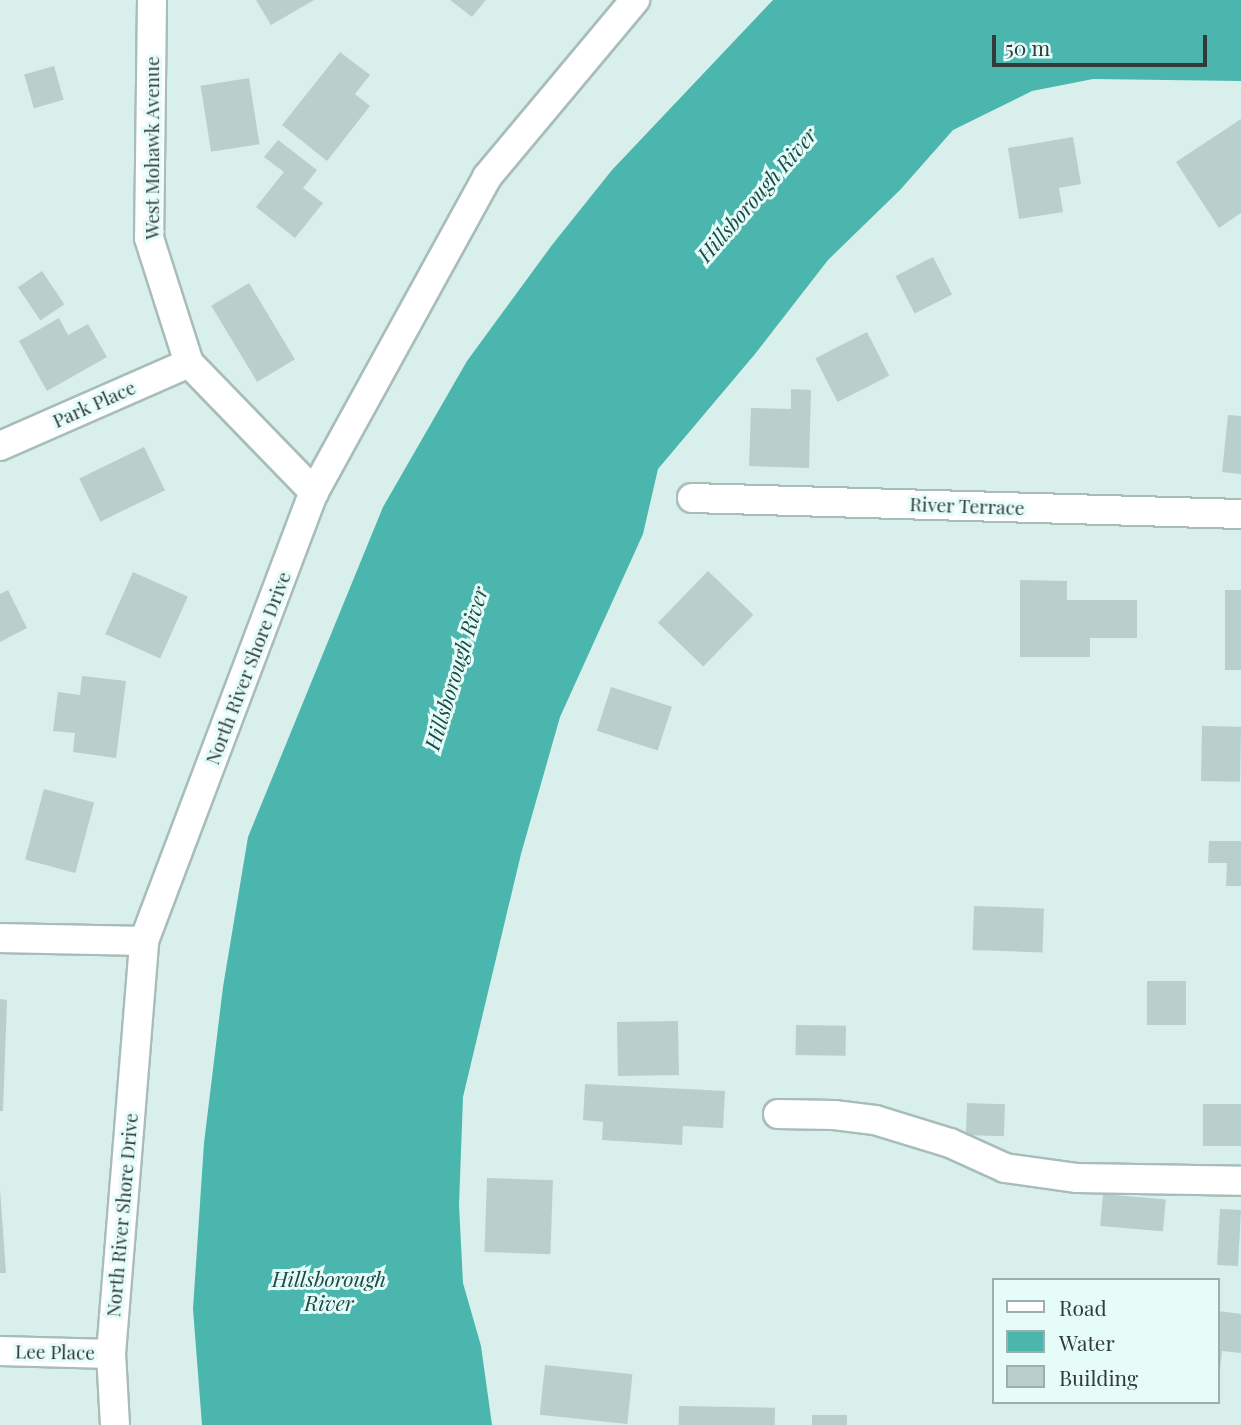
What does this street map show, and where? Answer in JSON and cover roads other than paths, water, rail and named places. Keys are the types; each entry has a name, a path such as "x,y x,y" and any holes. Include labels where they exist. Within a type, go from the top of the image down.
{"street":[{"name":"West Mohawk Avenue","path":"152,0 149,238 189,363 314,492"},
{"name":"North River Shore Drive","path":"115,1425 111,1354 144,941 314,492 487,177 635,0"},
{"name":"Park Place","path":"0,446 189,363"},
{"name":"River Terrace","path":"692,498 1241,514"},
{"path":"0,938 144,941"},
{"path":"778,1114 875,1119 950,1143 1005,1168 1077,1178 1241,1181"},
{"name":"Lee Place","path":"0,1351 111,1354"}],"water":[{"name":"Hillsborough River","path":"773,0 1241,0 1241,81 1093,79 1032,91 953,130 900,190 828,260 755,354 658,469 643,534 560,717 521,854 463,1097 459,1205 463,1283 481,1346 492,1425 202,1425 193,1309 204,1143 223,987 248,837 383,507 467,361 552,245 612,170"}]}
